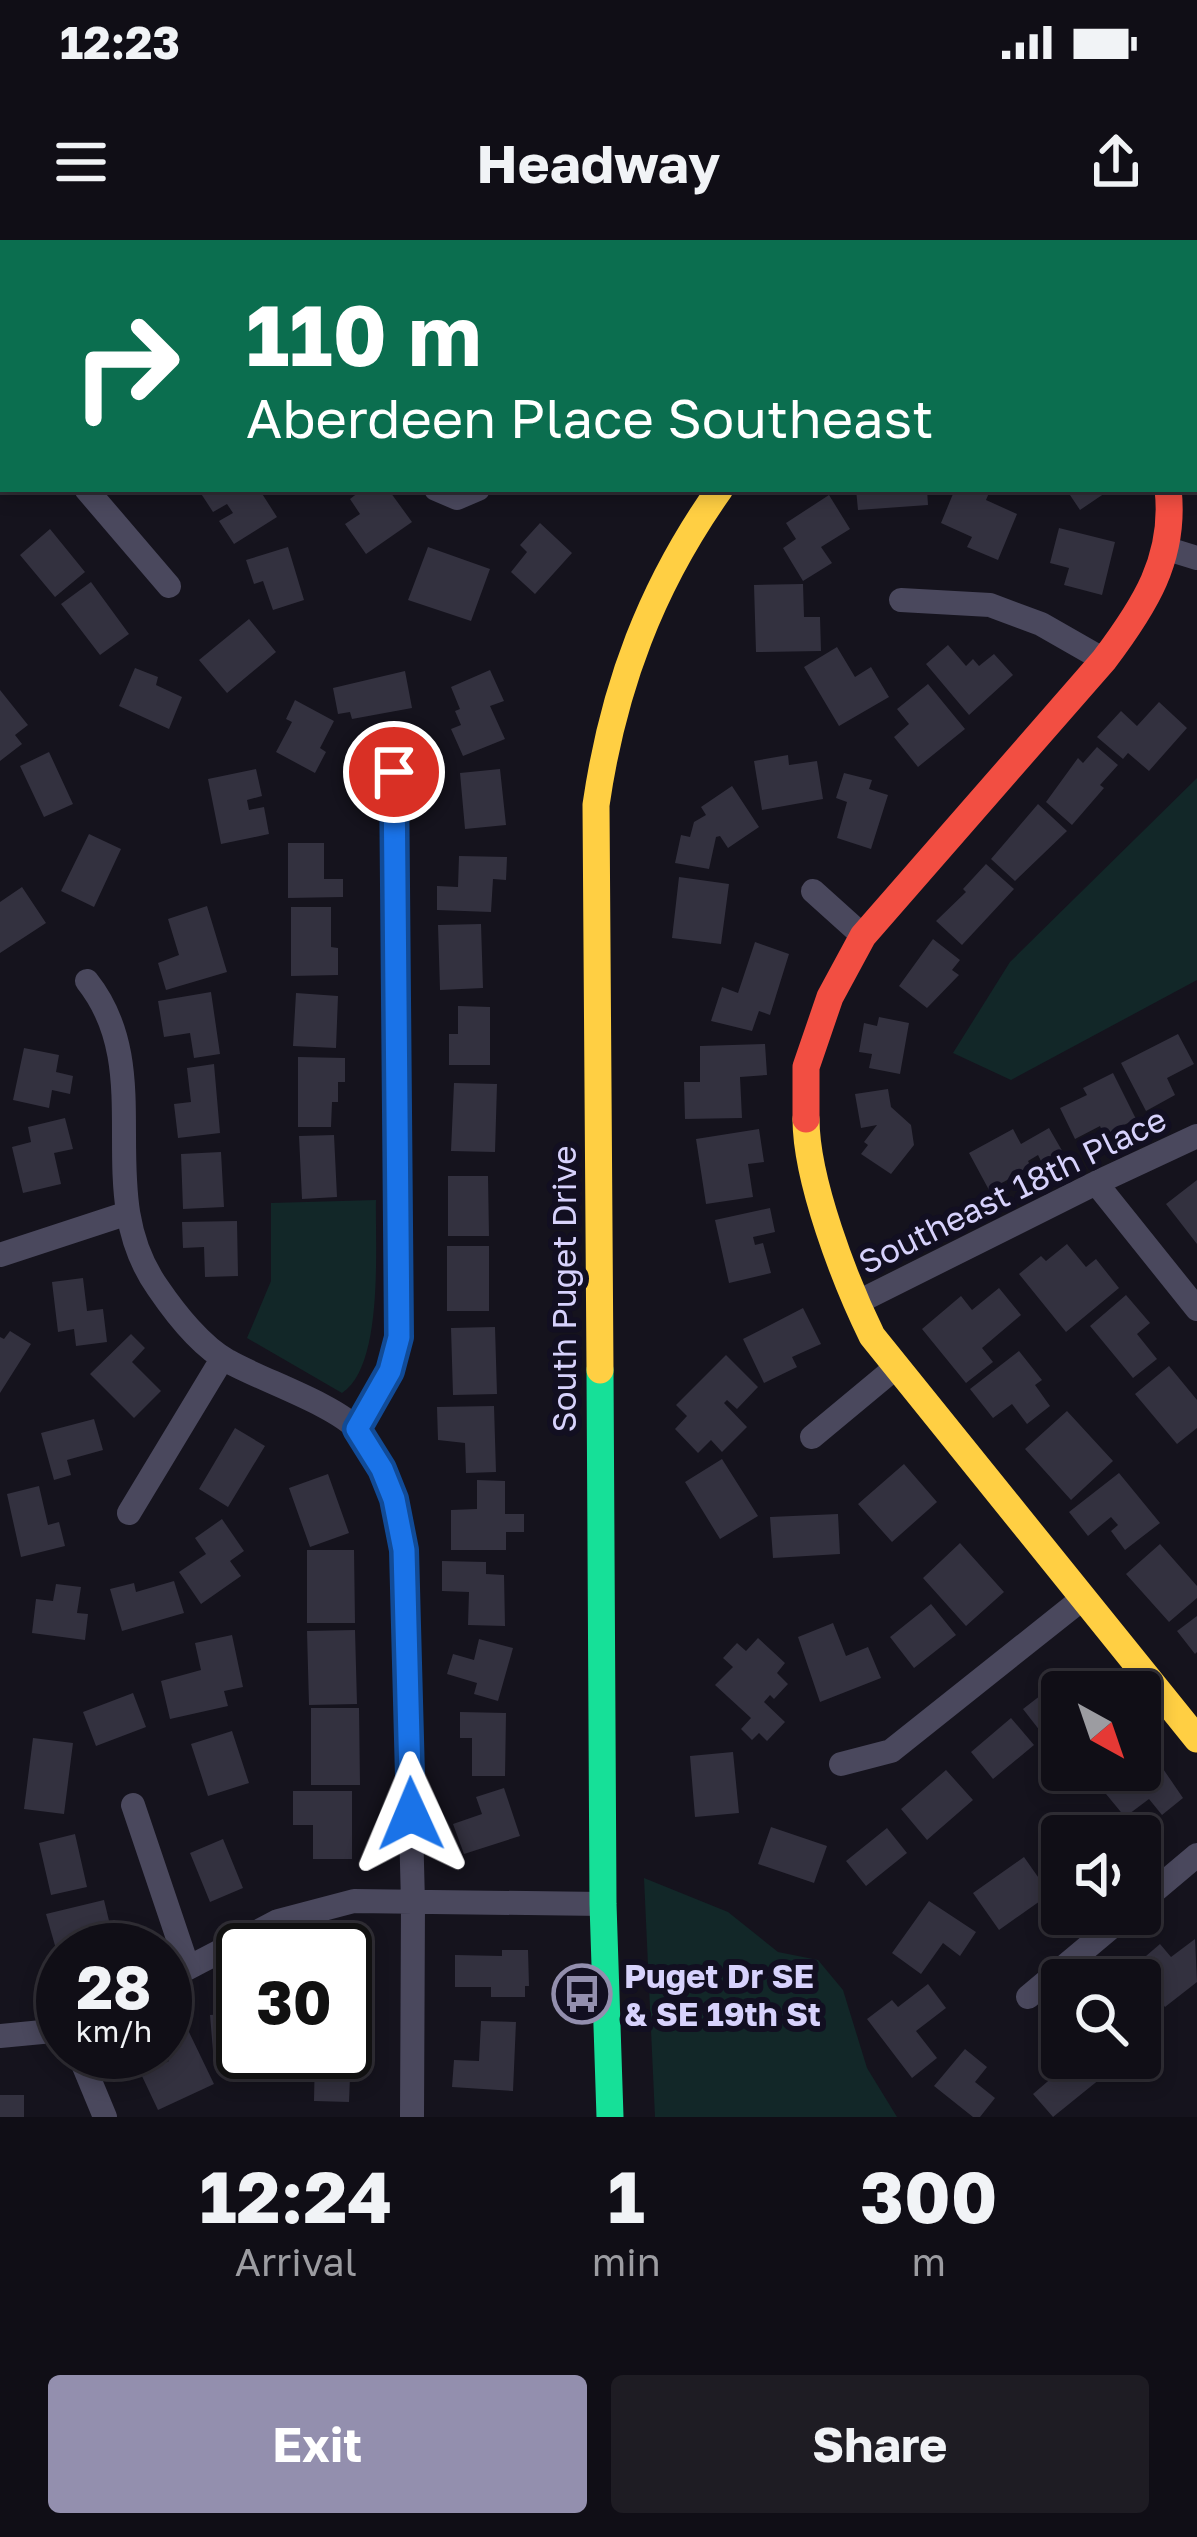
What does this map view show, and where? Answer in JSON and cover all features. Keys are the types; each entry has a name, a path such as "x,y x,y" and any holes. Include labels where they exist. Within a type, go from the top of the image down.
{"street":[{"path":"89,492 170,586"},
{"name":"South Puget Drive","path":"610,2117 604,1904 596,805 603,740 640,623 718,492"},
{"path":"1169,492 1184,554 1104,659 863,936 830,997 806,1067 806,1129 814,1176 856,1304 895,1368 1197,1739"},
{"path":"902,600 990,605 1041,623 1104,659"},
{"path":"357,1429 390,1371 399,1337 394,772"},
{"path":"814,891 863,936"},
{"path":"87,981 109,1014 121,1058 125,1214 157,1288 222,1359 302,1396 357,1429 394,1499 404,1550 413,1903 412,2117"},
{"name":"Southeast 18th Place","path":"856,1304 1197,1136"},
{"path":"1096,1183 1197,1309"},
{"path":"0,1255 125,1214"},
{"path":"129,1513 222,1359"},
{"path":"812,1437 895,1368"},
{"path":"841,1764 892,1751 1082,1599"},
{"path":"133,1805 163,1923"},
{"path":"1161,1885 1197,1855"},
{"path":"192,1965 278,1921 354,1901 604,1904"},
{"path":"1028,1997 1102,1935"},
{"path":"0,2036 36,2033"},
{"path":"90,2079 105,2117"}],"green space":[{"path":"1197,778 1197,980 1011,1080 953,1053 1010,962"},
{"path":"376,1200 371,1332 365,1358 342,1393 247,1338 271,1281 271,1203"},
{"path":"644,1878 728,1912 778,1952 818,1960 843,1990 867,2068 897,2117 655,2117"}],"building":[{"path":"200,492 261,492 277,517 234,544 219,521 233,513 227,504 213,512"},
{"path":"359,492 390,492 412,522 366,554 345,524 360,514 350,499"},
{"path":"856,492 927,492 928,505 858,510"},
{"path":"954,492 987,492 986,500 1017,514 998,560 967,547 972,537 941,523"},
{"path":"1068,492 1107,492 1080,510"},
{"path":"829,495 850,529 821,547 832,563 803,581 783,548 796,539 786,523"},
{"path":"540,523 572,553 535,594 511,572 527,552 520,545"},
{"path":"1059,528 1115,542 1102,595 1064,585 1069,568 1050,563"},
{"path":"50,529 85,572 55,597 20,555"},
{"path":"288,547 304,600 273,610 263,581 254,584 246,560"},
{"path":"428,547 490,569 471,621 408,600"},
{"path":"91,582 129,634 100,655 61,604"},
{"path":"803,584 804,617 820,617 821,651 756,652 754,585"},
{"path":"249,619 276,652 227,693 199,660"},
{"path":"948,645 966,666 973,659 979,666 994,654 1013,675 969,715 926,664"},
{"path":"837,647 855,677 871,667 889,697 839,726 804,667"},
{"path":"135,668 158,677 156,685 182,697 169,729 119,706"},
{"path":"490,670 504,701 490,706 505,739 463,756 451,729 461,725 451,687"},
{"path":"405,671 412,708 352,719 350,712 338,714 333,688"},
{"path":"928,684 965,729 918,767 894,737 909,724 897,709"},
{"path":"0,690 28,725 15,735 22,744 0,761"},
{"path":"295,700 334,721 320,748 326,752 315,773 276,752 292,722 286,719"},
{"path":"1159,702 1187,728 1149,771 1128,753 1123,759 1097,737 1121,711 1137,726"},
{"path":"1097,747 1118,765 1072,825 1046,802 1078,758 1083,763"},
{"path":"49,752 73,804 44,817 20,766"},
{"path":"788,755 789,765 817,761 823,799 762,810 754,761"},
{"path":"256,769 262,796 247,800 249,810 264,807 269,834 221,844 208,779"},
{"path":"500,769 506,825 465,829 460,773"},
{"path":"844,773 872,780 869,789 888,795 871,849 837,838 847,802 836,798"},
{"path":"732,786 759,827 728,848 716,837 709,869 675,863 681,835 690,837 694,822 706,815 701,807"},
{"path":"1038,804 1067,831 1015,881 991,859"},
{"path":"89,834 121,849 94,907 61,891"},
{"path":"288,843 324,843 324,879 343,879 343,897 288,898"},
{"path":"459,856 507,857 506,880 493,879 491,912 437,910 437,886 458,887"},
{"path":"986,864 1014,889 962,945 936,921"},
{"path":"679,877 729,884 721,944 672,938"},
{"path":"22,887 46,923 0,953 0,902"},
{"path":"207,906 227,972 166,990 158,963 179,955 168,919"},
{"path":"291,907 331,907 331,947 338,948 338,975 291,976"},
{"path":"481,924 483,988 440,990 438,925"},
{"path":"933,939 960,960 952,970 959,975 927,1008 899,986"},
{"path":"755,942 789,954 770,1015 759,1011 752,1031 711,1021 722,987 738,993"},
{"path":"211,992 220,1054 194,1058 190,1033 164,1037 158,1001"},
{"path":"296,993 338,996 336,1048 293,1046"},
{"path":"458,1006 490,1007 490,1065 449,1065 449,1034 458,1034"},
{"path":"879,1017 909,1023 900,1074 869,1068 872,1054 859,1052 864,1023 877,1026"},
{"path":"1178,1034 1194,1064 1167,1078 1175,1095 1146,1111 1121,1063"},
{"path":"765,1044 767,1075 740,1077 742,1118 685,1119 684,1082 700,1082 700,1046"},
{"path":"24,1048 59,1055 56,1072 73,1076 70,1094 52,1090 49,1108 13,1100"},
{"path":"298,1057 345,1058 345,1082 338,1082 331,1127 298,1127"},
{"path":"214,1064 220,1133 178,1138 174,1104 191,1102 187,1068"},
{"path":"1113,1073 1136,1119 1104,1135 1100,1126 1075,1139 1060,1108 1087,1095 1083,1088"},
{"path":"454,1083 497,1084 495,1152 451,1151"},
{"path":"888,1089 891,1107 911,1125 914,1145 891,1174 861,1154 877,1125 861,1128 855,1094"},
{"path":"65,1118 73,1149 54,1153 61,1184 23,1193 12,1147 31,1142 28,1127"},
{"path":"1049,1128 1064,1154 1043,1165 1038,1155 1028,1161 1031,1167 989,1190 969,1153 1013,1129 1021,1144"},
{"path":"759,1129 764,1162 748,1164 753,1197 706,1204 696,1139"},
{"path":"334,1135 337,1197 302,1199 299,1136"},
{"path":"221,1152 224,1207 183,1209 181,1154"},
{"path":"448,1176 488,1176 489,1236 448,1236"},
{"path":"1197,1180 1197,1244 1166,1204"},
{"path":"770,1208 775,1232 753,1237 755,1245 763,1243 771,1273 729,1283 715,1220"},
{"path":"237,1221 238,1276 205,1277 204,1247 183,1248 182,1222"},
{"path":"1067,1244 1086,1267 1096,1259 1119,1288 1066,1332 1019,1274 1041,1256 1046,1261"},
{"path":"447,1246 489,1246 489,1311 447,1311"},
{"path":"83,1278 87,1311 103,1309 107,1342 76,1346 74,1329 58,1332 52,1282"},
{"path":"999,1288 1021,1315 982,1348 993,1362 966,1383 922,1329 961,1296 972,1310"},
{"path":"1126,1295 1150,1323 1137,1334 1157,1359 1133,1378 1090,1326"},
{"path":"803,1308 821,1344 792,1357 797,1367 764,1383 743,1339"},
{"path":"495,1327 497,1394 453,1395 451,1328"},
{"path":"10,1331 31,1344 0,1393 0,1337 4,1339"},
{"path":"131,1334 145,1348 132,1362 161,1391 134,1418 90,1374"},
{"path":"1019,1351 1042,1380 1035,1385 1050,1406 1027,1424 1012,1404 993,1418 970,1389"},
{"path":"726,1355 758,1387 737,1409 727,1400 724,1403 747,1427 722,1452 711,1440 698,1453 675,1429 687,1416 676,1405"},
{"path":"1169,1366 1197,1400 1197,1428 1177,1444 1135,1394"},
{"path":"494,1406 496,1472 466,1473 465,1443 438,1440 437,1407"},
{"path":"1067,1411 1113,1461 1071,1500 1025,1449"},
{"path":"94,1419 103,1450 67,1460 71,1475 54,1480 41,1433"},
{"path":"235,1428 265,1446 228,1507 199,1489"},
{"path":"722,1459 758,1516 720,1539 685,1482"},
{"path":"904,1464 937,1502 892,1542 858,1504"},
{"path":"1119,1473 1160,1523 1125,1550 1111,1531 1118,1525 1111,1517 1088,1536 1069,1512"},
{"path":"328,1474 349,1533 310,1547 289,1488"},
{"path":"477,1480 505,1481 505,1514 524,1514 524,1532 506,1532 506,1550 451,1550 451,1510 477,1509"},
{"path":"39,1486 48,1525 59,1522 65,1546 21,1557 7,1494"},
{"path":"838,1514 840,1554 773,1558 770,1517"},
{"path":"222,1519 244,1551 230,1561 241,1576 201,1604 179,1572 206,1554 195,1538"},
{"path":"960,1543 1004,1592 966,1626 923,1578"},
{"path":"1160,1544 1197,1586 1197,1598 1169,1622 1126,1574"},
{"path":"307,1550 354,1550 355,1623 307,1623"},
{"path":"442,1561 486,1562 486,1574 504,1575 505,1626 468,1625 469,1592 442,1591"},
{"path":"174,1581 184,1613 122,1631 110,1589 134,1583 136,1592"},
{"path":"56,1584 81,1587 77,1613 88,1614 85,1640 32,1633 36,1599 53,1601"},
{"path":"931,1604 956,1635 914,1668 890,1637"},
{"path":"1197,1616 1197,1652 1195,1654 1177,1631"},
{"path":"833,1623 846,1656 868,1647 881,1678 820,1702 798,1637"},
{"path":"355,1630 357,1704 309,1705 307,1631"},
{"path":"232,1635 243,1687 224,1691 228,1706 170,1719 161,1681 201,1670 195,1643"},
{"path":"758,1638 785,1663 777,1673 788,1684 764,1702 785,1722 767,1741 759,1733 752,1740 741,1729 751,1718 715,1685 733,1667 723,1658 737,1643 746,1651"},
{"path":"479,1639 513,1648 498,1701 474,1694 477,1683 447,1674 453,1654 474,1660"},
{"path":"133,1693 146,1727 96,1746 83,1712"},
{"path":"1041,1695 1041,1732 1023,1709"},
{"path":"311,1708 359,1708 360,1785 311,1785"},
{"path":"460,1712 506,1713 505,1776 472,1776 472,1738 460,1738"},
{"path":"1011,1718 1034,1745 993,1779 971,1752"},
{"path":"232,1731 249,1783 208,1796 191,1744"},
{"path":"33,1738 73,1743 64,1814 24,1809"},
{"path":"733,1752 739,1813 695,1817 690,1756"},
{"path":"1161,1766 1183,1798 1162,1815 1149,1799 1123,1815 1106,1794 1161,1791"},
{"path":"946,1770 973,1800 927,1840 901,1809"},
{"path":"504,1788 520,1836 464,1854 453,1824 482,1814 476,1797"},
{"path":"293,1791 352,1791 352,1859 313,1859 313,1825 293,1825"},
{"path":"771,1827 827,1846 814,1883 758,1864"},
{"path":"887,1828 907,1853 866,1886 846,1861"},
{"path":"75,1834 87,1887 51,1895 39,1843"},
{"path":"223,1839 243,1888 210,1902 190,1853"},
{"path":"1024,1857 1041,1881 1041,1900 999,1930 973,1893"},
{"path":"104,1900 110,1923 49,1923 46,1914"},
{"path":"929,1901 976,1932 960,1956 943,1943 921,1974 892,1953"},
{"path":"1195,1939 1197,1982 1165,2007 1161,1959 1142,1959 1160,1944 1171,1957"},
{"path":"502,1950 528,1950 525,1997 491,1997 491,1987 455,1987 455,1955 502,1956"},
{"path":"928,1984 946,2008 916,2031 937,2058 912,2078 867,2019 892,2000 898,2007"},
{"path":"210,2015 216,2015 216,2051 213,2051"},
{"path":"481,2021 516,2022 513,2091 452,2087 454,2060 479,2061"},
{"path":"192,2038 214,2084 158,2110 143,2079 192,2079"},
{"path":"965,2049 987,2067 975,2082 995,2098 980,2117 973,2117 934,2086"},
{"path":"314,2079 350,2079 349,2102 314,2101"},
{"path":"1050,2079 1100,2079 1053,2117 1033,2094"},
{"path":"0,2095 24,2095 24,2117 0,2117"}],"traffic: fast":[{"path":"600,1370 603,1904 610,2117"}],"traffic: slow":[{"path":"600,1370 596,805 613,720 638,640 674,563 718,492"},
{"path":"806,1119 820,1200 872,1336 1197,1739"}],"traffic: jam":[{"path":"806,1119 806,1067 830,997 863,936 1104,660 1132,621 1162,559 1168,492"}],"place":[{"name":"Puget Dr SE & SE 19th St","path":"582,1994"}],"route":[{"path":"394,772 399,1337 390,1371 357,1429 394,1499 404,1550 411,1814"}]}
